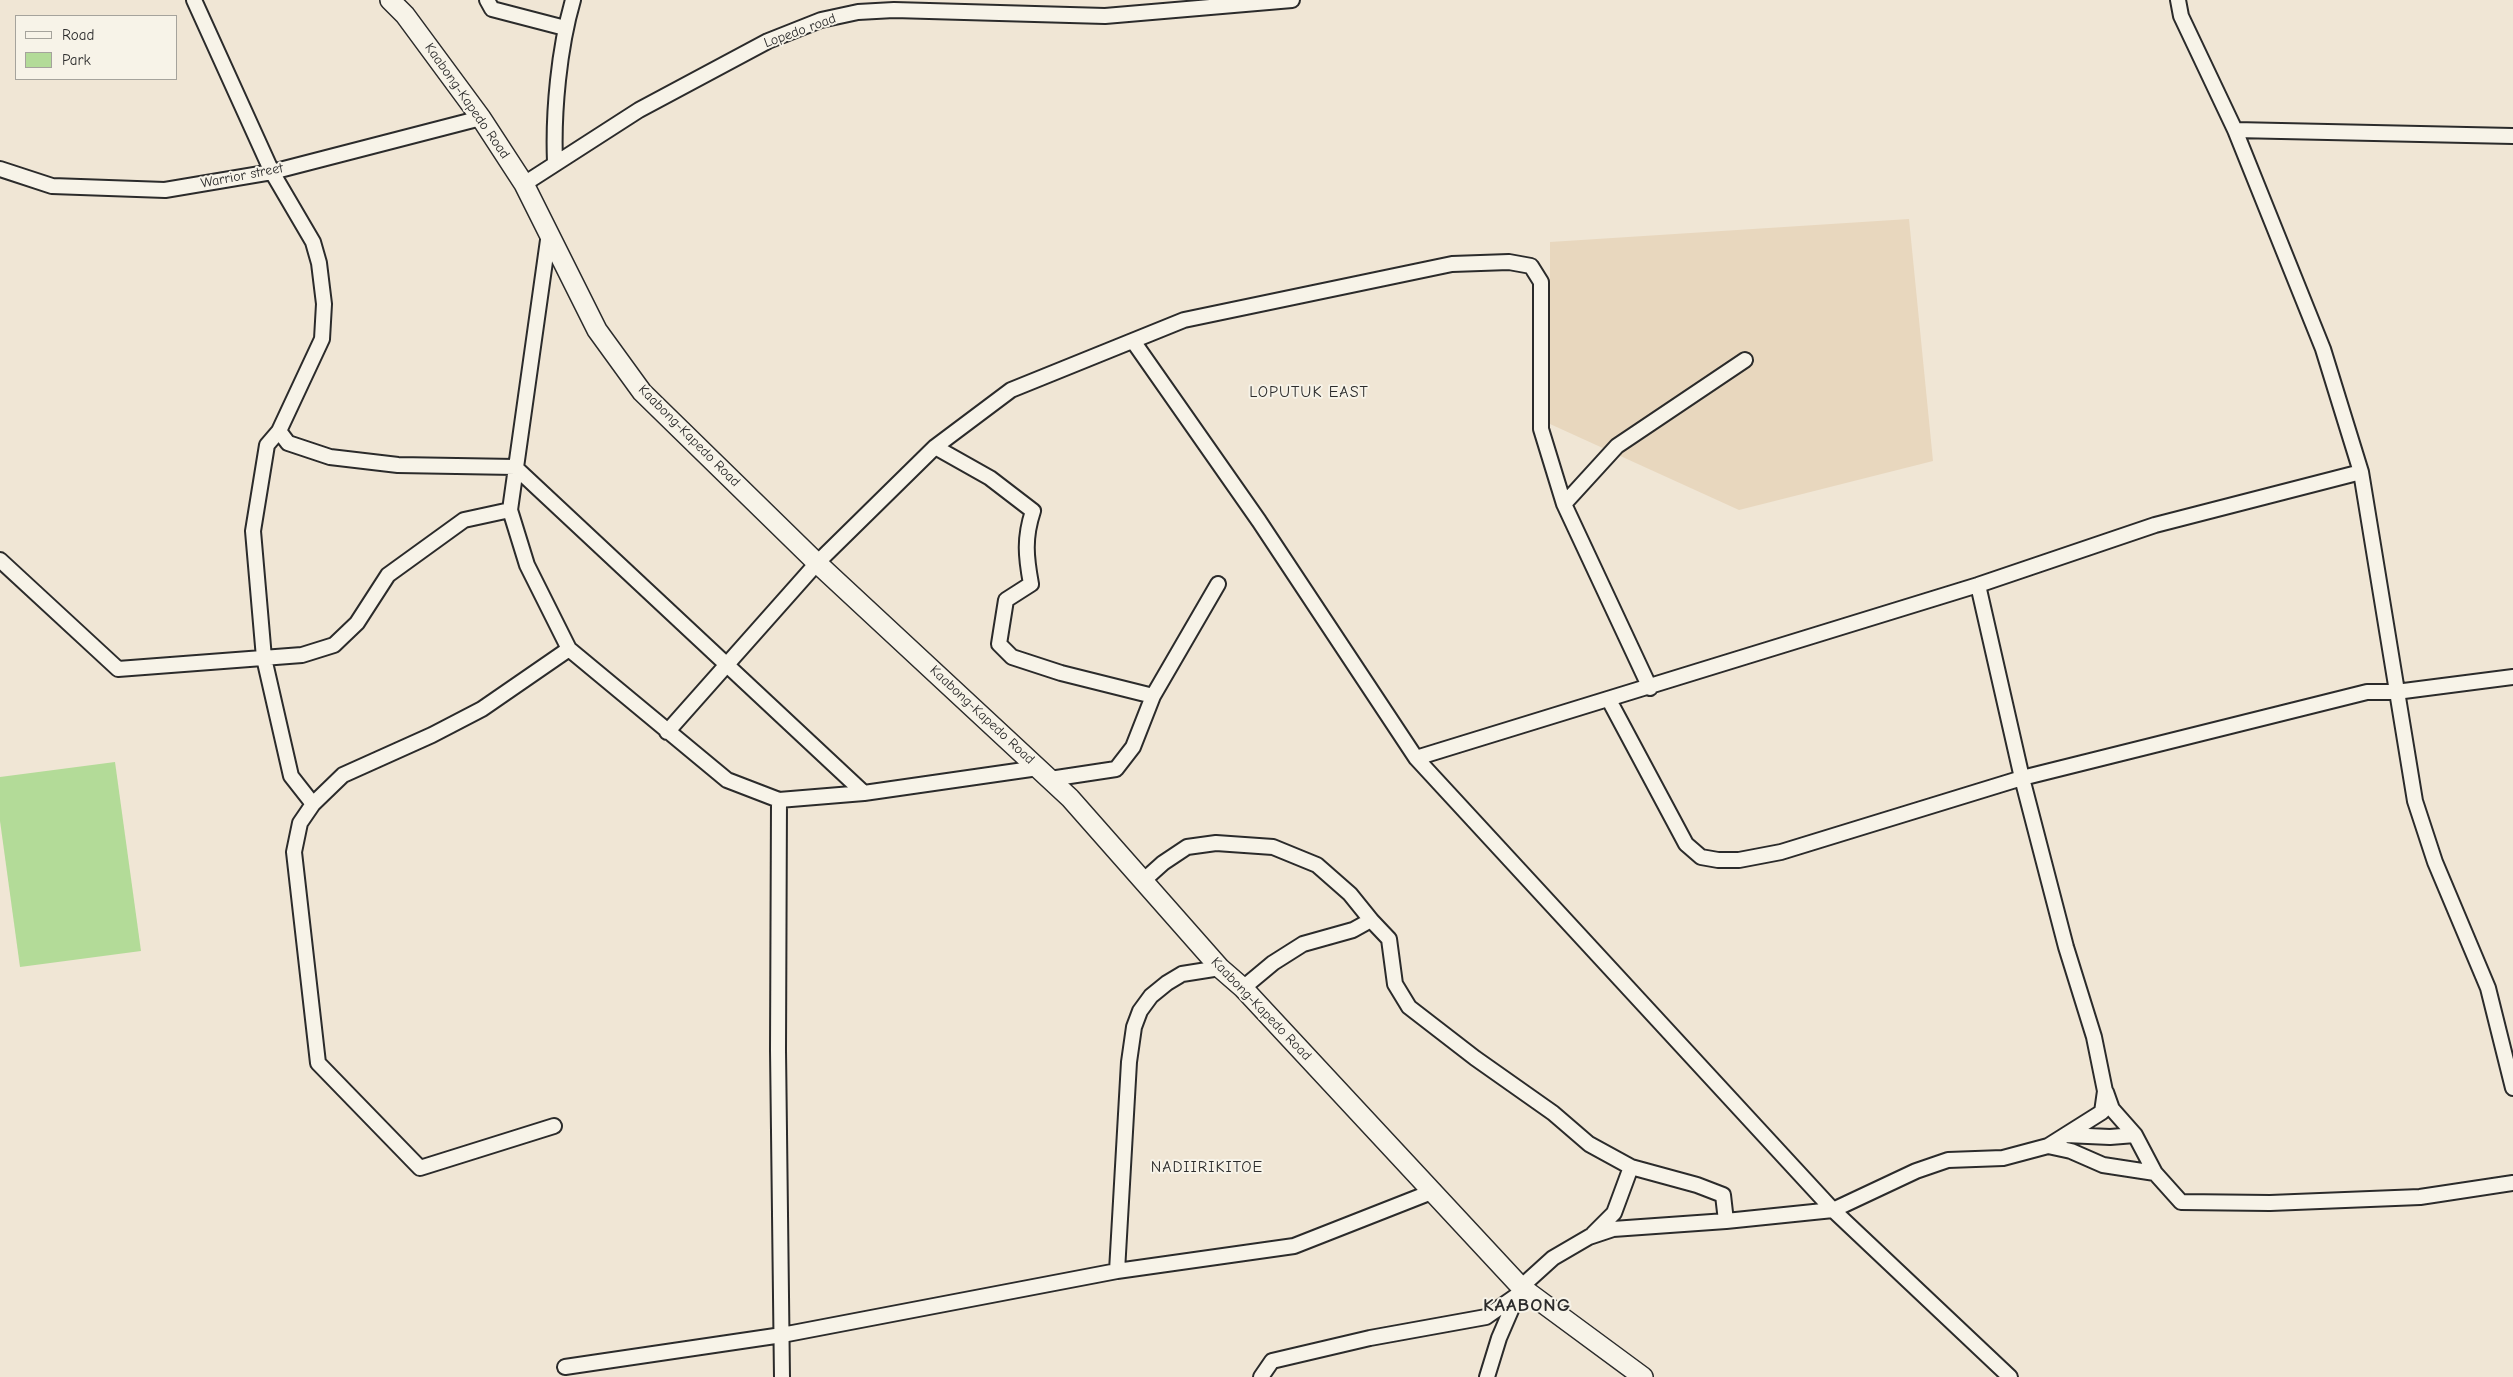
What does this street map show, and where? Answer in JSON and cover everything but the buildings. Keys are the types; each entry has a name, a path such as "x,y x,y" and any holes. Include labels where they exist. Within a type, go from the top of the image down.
{"main road":[{"name":"Kaabong-Kapedo Road","path":"390,0 405,15 481,118 524,184 596,330 642,392 817,564 1044,774 1144,881 1220,968 1242,988 1434,1191 1519,1291 1643,1377"}],"street":[{"path":"194,0 272,172 312,242 319,263 324,304 322,339 279,431 267,445 253,531 264,658 291,776 313,804"},
{"path":"487,0 492,9 565,28"},
{"path":"555,162 554,136 565,28 573,0"},
{"name":"Lopedo road","path":"524,184 555,162 639,110 768,41 821,20 858,12 894,10 1105,16 1292,0"},
{"path":"2178,0 2181,16 2235,130 2323,348 2362,472 2415,801 2438,870 2488,988 2513,1088"},
{"name":"Warrior street","path":"0,169 52,186 142,191 166,190 272,172 481,118"},
{"path":"2235,130 2513,136"},
{"path":"549,233 510,510 528,564 569,649 727,780 779,800 1044,774 1116,769 1133,747 1153,696 1218,584"},
{"path":"668,732 817,564 935,448 1011,390 1184,320 1452,264 1509,262 1530,266 1541,282 1541,429 1564,504 1650,688"},
{"path":"1133,341 1259,521 1416,758 1833,1210 2010,1377"},
{"path":"1564,504 1617,446 1745,360"},
{"path":"279,431 288,442 330,456 398,465 515,466 726,666 864,793"},
{"path":"935,448 990,478 1033,511 1026,531 1026,558 1030,584 1006,600 1000,644 1012,657 1062,673 1153,696"},
{"path":"1416,758 1650,688 1978,585 2155,526 2362,472"},
{"path":"0,560 118,669 302,655 334,645 357,623 388,575 464,520 510,510"},
{"path":"1978,585 2022,778 2066,947 2094,1037 2106,1091 2112,1109 2136,1135 2155,1172 2181,1202 2270,1203 2420,1198 2513,1183"},
{"path":"554,1126 420,1168 318,1062 294,852 300,823 313,804 342,775 432,735 482,709 569,649"},
{"path":"1610,700 1686,844 1700,857 1739,860 1781,852 2022,778 2367,692 2396,692 2513,676"},
{"path":"779,800 778,1050 782,1377"},
{"path":"1144,881 1163,863 1187,847 1216,843 1272,847 1318,865 1350,894 1371,920 1390,939 1395,984 1409,1007 1553,1114 1589,1144 1631,1167 1697,1185 1723,1195 1726,1221"},
{"path":"1242,988 1272,963 1303,944 1353,930 1371,920"},
{"path":"1117,1272 1129,1062 1134,1027 1140,1011 1151,996 1166,983 1182,974 1220,968"},
{"path":"1261,1377 1272,1361 1370,1338 1486,1318 1519,1291 1553,1258 1589,1237 1613,1229 1726,1221 1833,1210 1916,1171 1948,1160 2003,1158 2048,1146 2102,1112 2106,1091"},
{"path":"2066,1135 2110,1138 2136,1135"},
{"path":"2048,1146 2071,1151 2103,1165 2155,1172"},
{"path":"1589,1237 1614,1214 1631,1167"},
{"path":"565,1367 782,1335 1117,1272 1294,1246 1434,1191"},
{"path":"1487,1377 1499,1338 1519,1291"}],"shaded area":[{"path":"1909,219 1933,461 1739,510 1550,424 1550,242"}],"green space":[{"path":"115,762 141,951 20,967 0,821 0,777"}],"district":[{"name":"LOPUTUK EAST","path":"1309,392"},
{"name":"NADIIRIKITOE","path":"1207,1167"},
{"name":"KAABONG","path":"1527,1306"}]}
